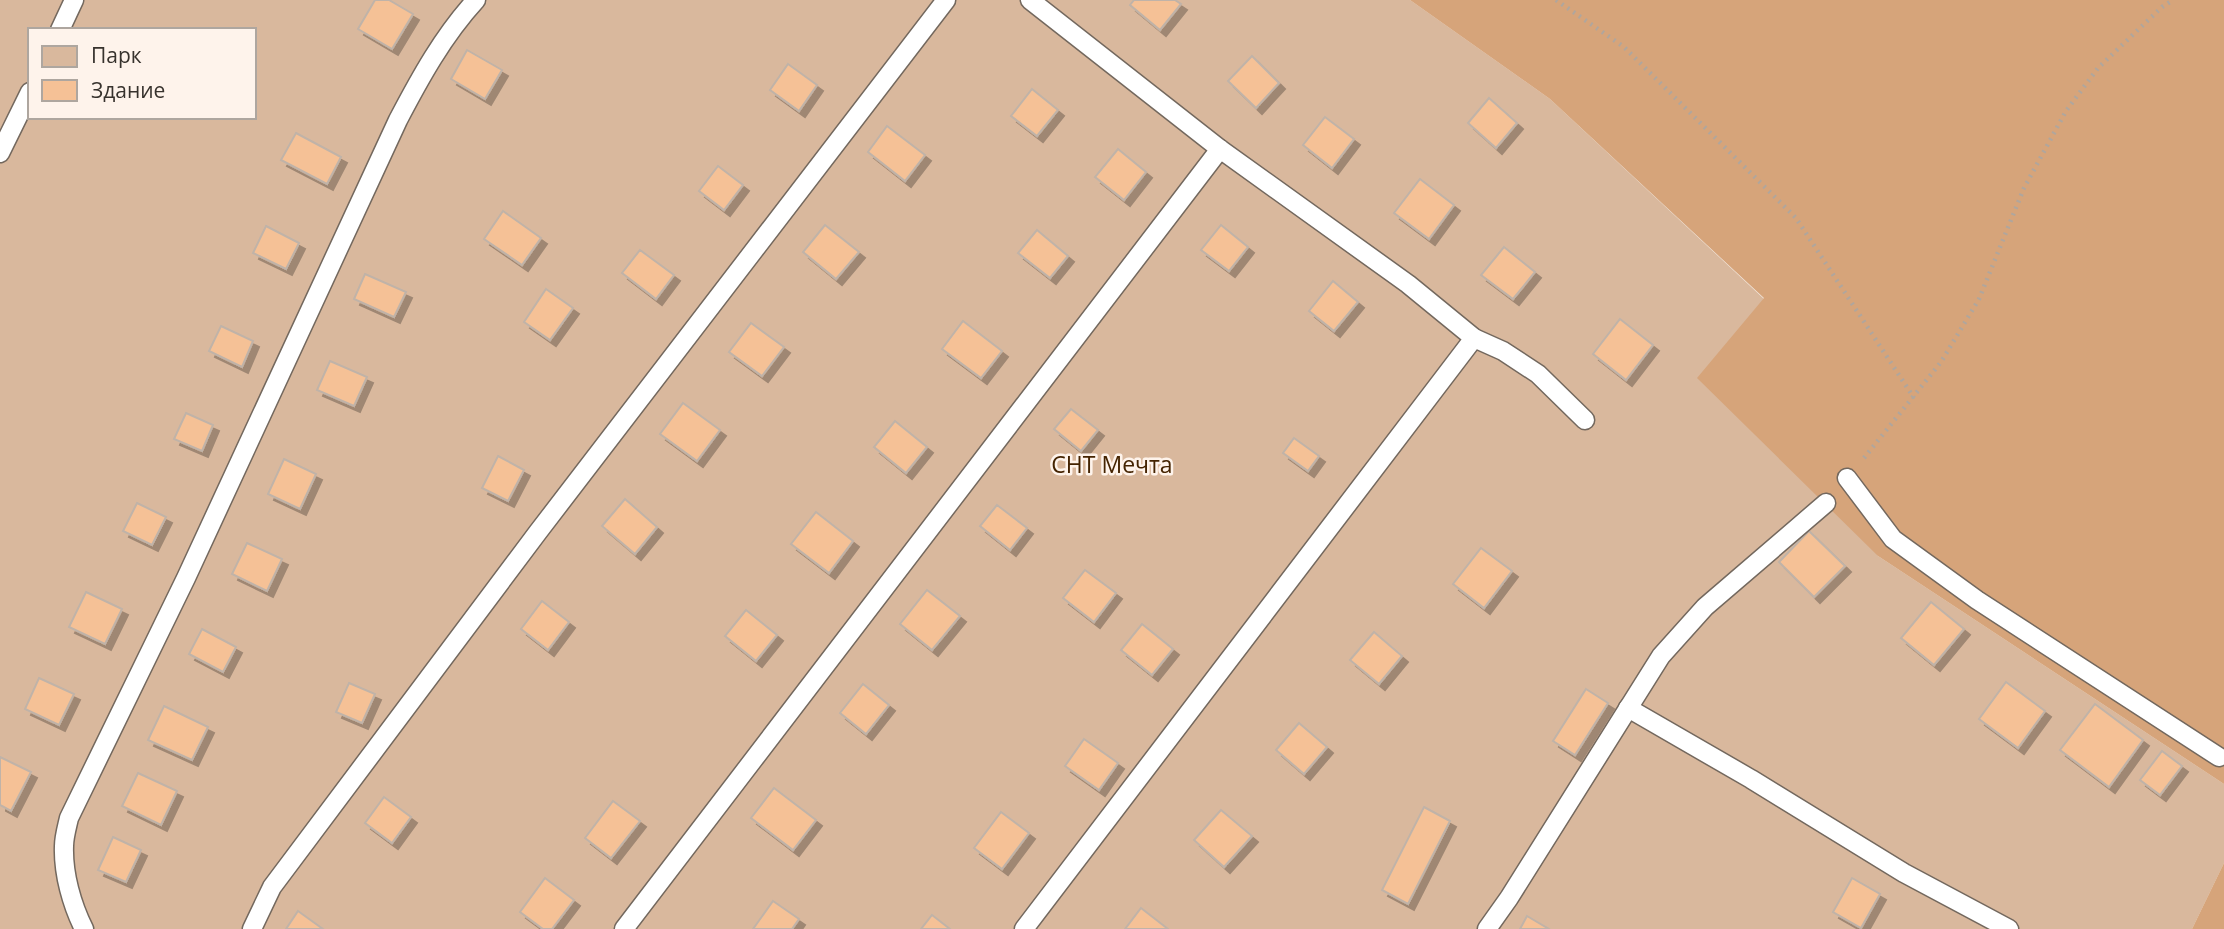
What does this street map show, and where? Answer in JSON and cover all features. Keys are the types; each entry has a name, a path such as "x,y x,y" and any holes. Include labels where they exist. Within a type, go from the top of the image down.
{"lane":[{"path":"61,28 74,0"},
{"path":"84,929 68,881 64,846 69,818 186,578 398,120 426,67 475,0"},
{"path":"252,929 272,887 538,532 946,0"},
{"path":"1030,0 1220,149 1408,284 1474,338 1503,351 1538,374 1585,420"},
{"path":"0,153 28,96"},
{"path":"624,929 1220,149"},
{"path":"1024,929 1474,338"},
{"path":"1847,478 1892,539 1977,600 2220,757"},
{"path":"1487,929 1661,656 1705,607 1826,503"},
{"path":"1628,708 1751,779 1904,873 2009,929"}],"path":[{"path":"1556,0 1624,47 1796,218 1914,398"},
{"path":"1847,478 1941,362 1979,299 2024,188 2066,111 2098,68 2162,7 2173,0"}],"green space":[{"name":"СНТ Мечта","path":"0,0 1410,0 1550,99 1764,299 1878,556 2224,784 2224,863 2192,929 0,929"}],"shaded area":[{"path":"1410,0 2224,0 2224,784 1878,556 1697,378 1764,298 1550,99"},
{"path":"2224,863 2224,929 2192,929"}],"building":[{"path":"375,0 389,0 413,14 392,49 358,29"},
{"path":"1134,0 1175,0 1181,4 1160,30 1130,5"},
{"path":"467,50 502,70 485,99 451,79"},
{"path":"1252,56 1279,83 1256,108 1228,81"},
{"path":"788,64 817,85 799,111 770,90"},
{"path":"1032,89 1058,110 1037,136 1011,116"},
{"path":"1489,98 1517,123 1496,148 1468,123"},
{"path":"1325,117 1354,139 1332,168 1303,145"},
{"path":"887,126 925,155 905,181 868,152"},
{"path":"296,133 341,157 327,184 281,160"},
{"path":"1118,149 1146,172 1124,200 1095,177"},
{"path":"718,166 743,185 724,210 699,191"},
{"path":"1420,179 1454,205 1429,239 1394,213"},
{"path":"503,211 541,238 522,265 484,239"},
{"path":"825,225 859,252 836,279 803,252"},
{"path":"1221,225 1248,247 1229,271 1201,250"},
{"path":"266,226 299,243 286,269 253,253"},
{"path":"1037,230 1068,256 1050,278 1018,253"},
{"path":"1504,247 1535,272 1513,299 1481,275"},
{"path":"640,250 674,275 656,299 622,273"},
{"path":"365,274 406,292 394,317 354,299"},
{"path":"1333,281 1358,302 1334,331 1309,311"},
{"path":"546,289 573,308 550,340 524,322"},
{"path":"1620,319 1653,345 1626,380 1593,354"},
{"path":"963,321 1002,351 981,378 942,349"},
{"path":"751,323 784,347 762,376 729,352"},
{"path":"221,326 253,341 242,367 209,351"},
{"path":"330,361 367,377 354,406 317,390"},
{"path":"683,403 720,430 697,461 660,434"},
{"path":"1071,409 1098,430 1081,451 1054,429"},
{"path":"186,413 213,425 202,451 174,439"},
{"path":"895,421 927,447 906,473 874,447"},
{"path":"1294,438 1319,456 1308,471 1283,453"},
{"path":"498,456 524,470 508,501 482,488"},
{"path":"284,459 316,474 300,509 268,494"},
{"path":"625,499 657,527 635,554 602,526"},
{"path":"137,503 166,517 152,545 123,531"},
{"path":"997,505 1027,528 1010,550 980,526"},
{"path":"816,512 853,541 829,573 791,544"},
{"path":"1809,531 1845,566 1814,597 1779,562"},
{"path":"247,543 282,559 267,591 232,574"},
{"path":"1481,548 1512,571 1484,608 1453,584"},
{"path":"1085,570 1116,593 1094,622 1063,598"},
{"path":"927,590 960,616 932,650 900,624"},
{"path":"86,592 122,609 105,644 69,627"},
{"path":"542,601 569,622 548,650 521,629"},
{"path":"1931,602 1964,629 1934,665 1901,638"},
{"path":"746,610 777,635 756,661 725,636"},
{"path":"1142,624 1173,649 1152,675 1121,650"},
{"path":"202,629 236,647 223,672 189,654"},
{"path":"1374,632 1402,656 1379,684 1350,660"},
{"path":"39,678 74,694 59,725 25,709"},
{"path":"2006,682 2045,711 2018,748 1979,719"},
{"path":"349,683 375,694 362,723 336,712"},
{"path":"863,684 889,705 866,734 840,713"},
{"path":"1586,689 1608,703 1575,755 1553,741"},
{"path":"2095,704 2143,740 2109,787 2060,750"},
{"path":"164,706 208,727 192,760 148,740"},
{"path":"1299,723 1327,747 1304,774 1276,750"},
{"path":"1084,739 1118,763 1099,790 1065,766"},
{"path":"2162,751 2182,766 2160,795 2140,780"},
{"path":"0,757 31,772 11,811 0,805"},
{"path":"138,773 177,791 161,825 122,806"},
{"path":"774,788 816,820 793,850 751,818"},
{"path":"384,797 411,817 392,843 365,823"},
{"path":"613,801 640,821 611,858 585,838"},
{"path":"1424,807 1450,821 1408,904 1382,890"},
{"path":"1221,810 1252,836 1224,867 1194,840"},
{"path":"1001,812 1029,833 1002,869 974,848"},
{"path":"113,837 141,850 126,882 98,870"},
{"path":"545,878 574,900 552,929 543,929 520,912"},
{"path":"1852,878 1880,894 1861,928 1833,912"},
{"path":"773,901 799,919 792,929 753,929"},
{"path":"1141,908 1168,929 1125,929"},
{"path":"298,911 323,929 286,929"},
{"path":"932,915 950,929 921,929"},
{"path":"1527,916 1549,929 1520,929"}]}
